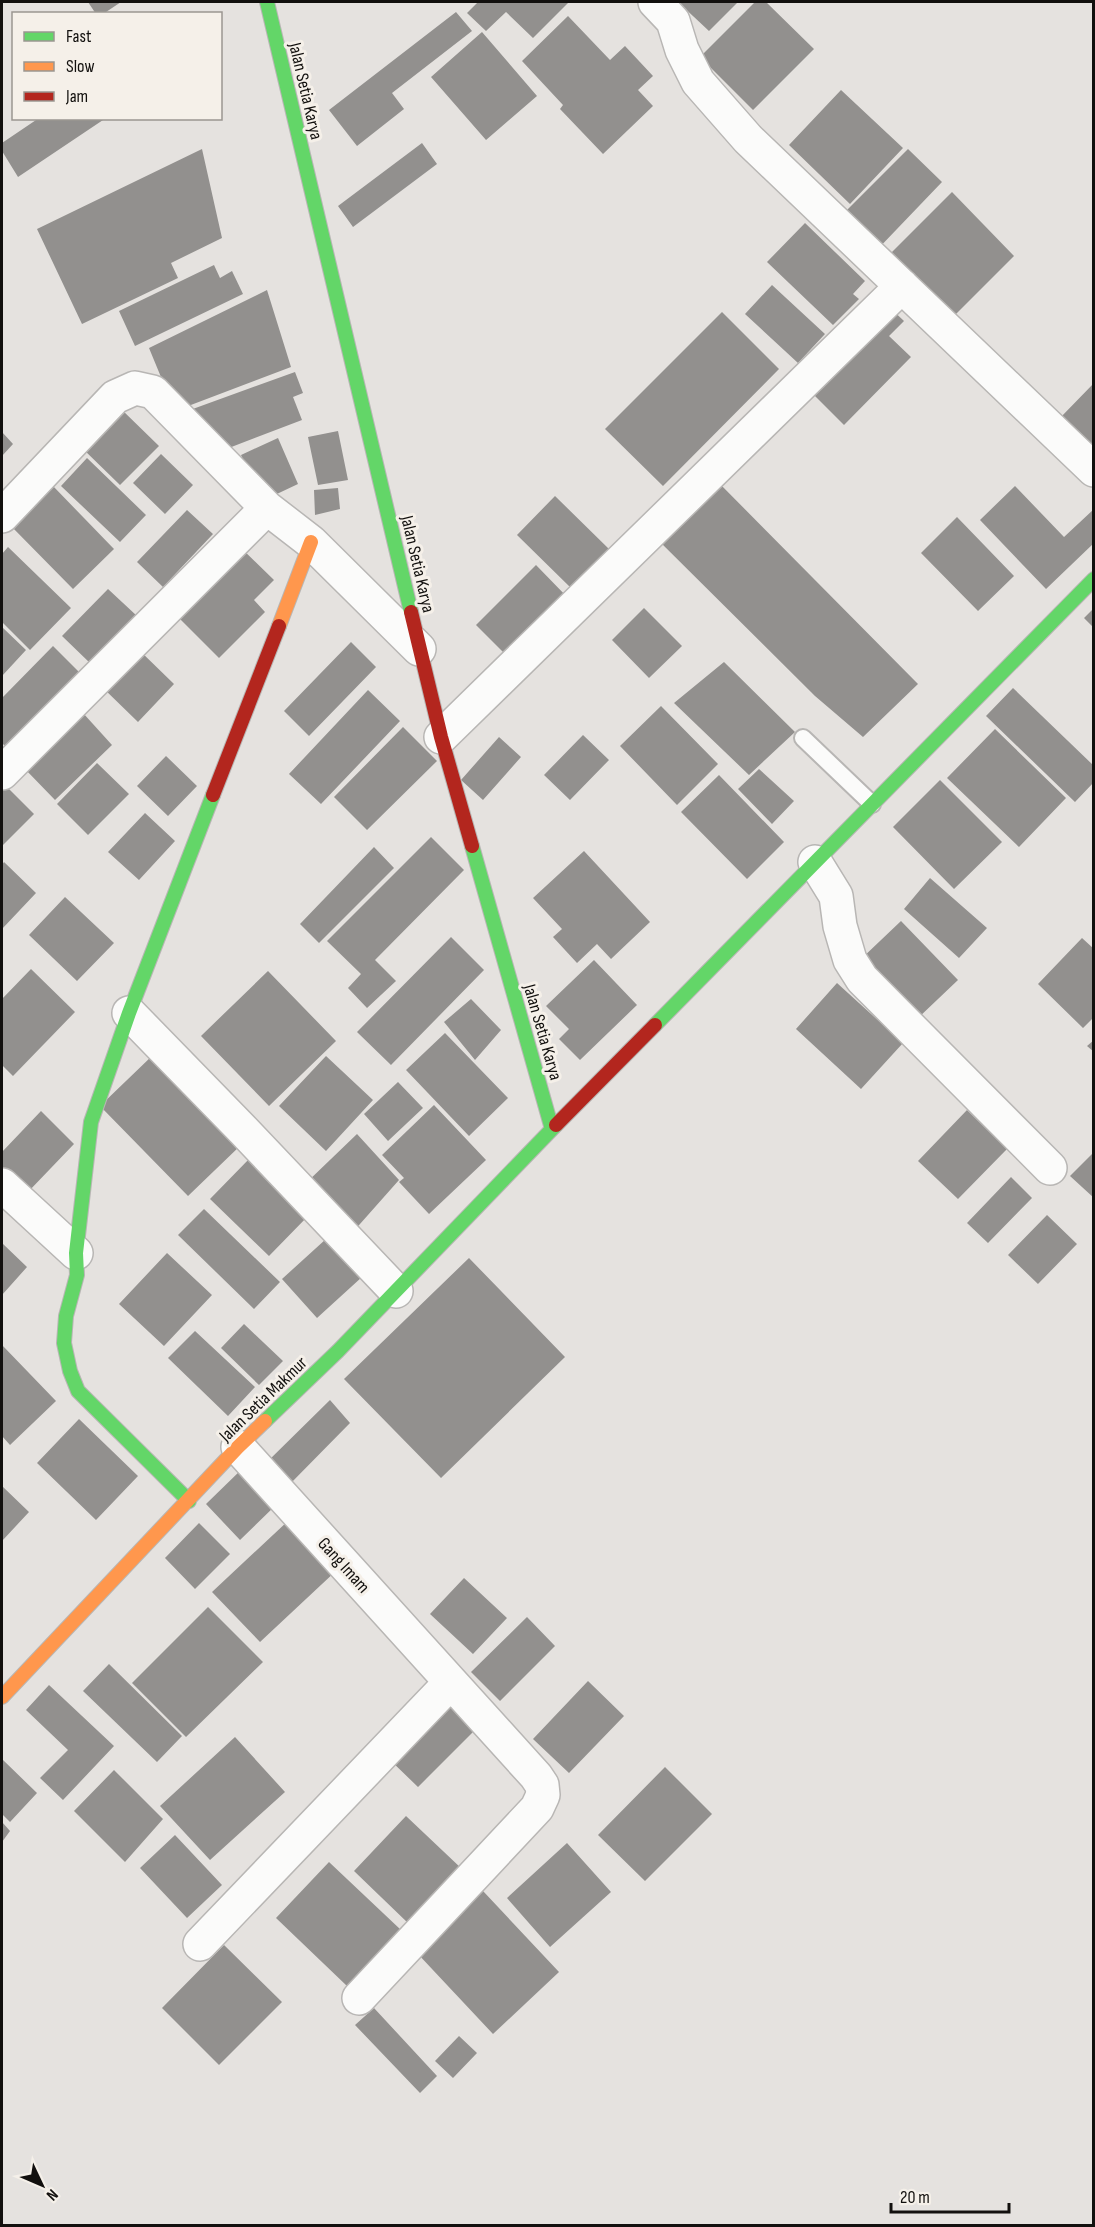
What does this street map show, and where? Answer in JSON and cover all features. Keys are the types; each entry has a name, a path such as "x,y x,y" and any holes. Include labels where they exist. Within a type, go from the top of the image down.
{"main road":[{"name":"Jalan Setia Karya","path":"267,2 441,737 552,1130"},
{"path":"189,1501 78,1391 70,1371 64,1343 66,1316 77,1275 76,1253 92,1122 129,1013 311,542"},
{"name":"Jalan Setia Makmur","path":"5,1687 189,1501 238,1447 338,1351 1094,579"}],"street":[{"path":"655,2 673,21 682,50 698,82 748,139 1094,470"},
{"path":"441,737 902,286"},
{"path":"2,516 115,396 135,388 153,392 267,508 311,542 419,649"},
{"path":"2,773 267,508"},
{"path":"815,862 836,896 840,926 850,960 862,979 1050,1168"},
{"path":"129,1013 396,1291"},
{"path":"2,1185 76,1253"},
{"name":"Gang Imam","path":"238,1447 542,1785 543,1795 537,1808 514,1835 359,1998"},
{"path":"200,1944 450,1683"}],"lane":[{"path":"803,738 872,804"}],"building":[{"path":"88,2 121,2 106,12 95,12"},
{"path":"478,2 569,2 533,38 506,12 486,31 467,13"},
{"path":"678,2 738,2 709,31"},
{"path":"755,2 766,2 814,49 753,110 700,57"},
{"path":"456,12 472,31 392,93 404,109 357,146 329,110"},
{"path":"568,16 610,60 625,46 653,76 638,90 653,106 603,154 560,109 563,105 522,61"},
{"path":"482,32 537,96 486,140 431,77"},
{"path":"841,90 903,148 850,204 789,145"},
{"path":"36,120 103,120 18,177 2,151 2,143"},
{"path":"422,143 437,164 353,227 338,206"},
{"path":"202,149 222,238 171,263 178,278 82,324 37,229"},
{"path":"908,149 942,182 874,253 838,219"},
{"path":"952,192 1014,256 954,316 891,253"},
{"path":"805,223 865,281 853,294 859,299 833,325 767,262"},
{"path":"214,265 220,278 232,271 243,294 135,346 119,311"},
{"path":"772,285 825,334 798,363 745,314"},
{"path":"267,290 291,367 175,411 149,348"},
{"path":"887,305 904,321 889,336 911,357 844,425 806,387"},
{"path":"722,312 779,369 663,486 605,429"},
{"path":"295,372 303,393 293,397 302,420 221,451 190,410"},
{"path":"1094,383 1094,451 1060,418"},
{"path":"120,408 159,446 120,485 82,448"},
{"path":"338,431 348,480 318,485 308,437"},
{"path":"2,432 13,444 2,456"},
{"path":"278,438 298,484 262,501 241,455"},
{"path":"161,454 193,485 165,514 133,483"},
{"path":"87,458 146,515 120,542 61,486"},
{"path":"716,480 918,684 863,737 815,696 657,539"},
{"path":"52,485 114,549 73,589 10,525"},
{"path":"1015,486 1064,537 1094,509 1094,543 1046,589 980,520"},
{"path":"338,488 340,509 315,515 314,490"},
{"path":"555,496 610,550 572,589 517,535"},
{"path":"187,510 213,534 163,587 137,562"},
{"path":"957,517 1014,576 978,611 921,553"},
{"path":"237,544 274,580 254,600 265,612 219,658 171,610"},
{"path":"8,547 71,608 30,650 2,622 2,554"},
{"path":"536,565 570,600 511,660 476,625"},
{"path":"108,589 137,616 91,664 62,636"},
{"path":"644,608 682,646 649,678 612,640"},
{"path":"1094,608 1094,628 1084,618"},
{"path":"2,627 26,650 2,676"},
{"path":"351,642 376,667 309,736 284,711"},
{"path":"53,646 82,675 9,750 2,743 2,698"},
{"path":"137,648 174,684 138,722 101,686"},
{"path":"724,662 795,732 749,775 674,703"},
{"path":"1013,688 1094,766 1094,782 1075,802 986,716"},
{"path":"368,690 400,721 321,804 289,774"},
{"path":"661,706 718,764 677,805 620,746"},
{"path":"83,713 112,745 55,800 25,769"},
{"path":"403,727 437,761 367,830 334,797"},
{"path":"995,729 1066,798 1019,847 947,778"},
{"path":"583,735 609,760 570,800 544,775"},
{"path":"499,737 521,757 483,800 461,780"},
{"path":"166,756 197,786 168,816 137,786"},
{"path":"97,763 129,794 88,835 57,804"},
{"path":"759,769 794,801 772,824 738,789"},
{"path":"719,775 784,842 747,879 681,812"},
{"path":"940,780 1002,842 954,889 893,827"},
{"path":"5,785 34,814 3,845 2,788"},
{"path":"145,813 175,841 139,880 108,852"},
{"path":"431,837 464,870 375,960 396,981 367,1008 348,988 361,974 327,941"},
{"path":"374,847 394,868 319,943 300,924"},
{"path":"584,851 650,922 611,959 597,944 577,963 553,937 562,929 533,898"},
{"path":"4,862 36,893 2,929 2,865"},
{"path":"930,878 987,928 959,958 904,909"},
{"path":"65,897 114,943 77,981 29,935"},
{"path":"901,921 958,980 917,1019 860,960"},
{"path":"451,937 484,970 391,1065 357,1032"},
{"path":"1082,938 1094,949 1094,1017 1083,1028 1038,984"},
{"path":"594,960 637,1005 580,1060 559,1039 569,1029 546,1006"},
{"path":"31,969 75,1012 13,1076 2,1065 2,999"},
{"path":"268,971 336,1041 269,1106 201,1036"},
{"path":"837,983 903,1043 861,1089 796,1029"},
{"path":"471,999 501,1030 475,1060 444,1022"},
{"path":"445,1033 508,1098 469,1136 406,1070"},
{"path":"1094,1040 1094,1052 1087,1046"},
{"path":"153,1055 241,1145 188,1196 100,1106"},
{"path":"326,1056 373,1100 326,1151 279,1106"},
{"path":"398,1082 423,1108 388,1141 364,1114"},
{"path":"434,1105 486,1160 429,1214 399,1182 404,1178 382,1155"},
{"path":"967,1110 1007,1149 958,1199 918,1161"},
{"path":"41,1111 74,1144 27,1193 2,1167 2,1152"},
{"path":"357,1134 399,1180 352,1233 305,1184"},
{"path":"1094,1152 1094,1198 1070,1176"},
{"path":"250,1158 309,1215 269,1256 210,1199"},
{"path":"1011,1177 1032,1198 988,1243 967,1223"},
{"path":"204,1209 280,1282 254,1309 178,1235"},
{"path":"1047,1215 1077,1244 1038,1284 1008,1255"},
{"path":"326,1239 362,1277 317,1318 282,1279"},
{"path":"2,1243 27,1267 2,1295"},
{"path":"167,1253 212,1295 164,1346 119,1304"},
{"path":"469,1258 565,1357 441,1478 344,1379"},
{"path":"244,1324 283,1361 259,1385 221,1348"},
{"path":"195,1331 255,1387 228,1416 168,1358"},
{"path":"2,1345 56,1401 10,1445 2,1436"},
{"path":"330,1400 350,1423 289,1485 266,1463"},
{"path":"79,1419 138,1476 96,1520 37,1463"},
{"path":"243,1468 277,1504 240,1540 206,1504"},
{"path":"2,1486 29,1512 2,1541"},
{"path":"289,1520 337,1570 260,1642 212,1592"},
{"path":"199,1523 230,1554 195,1589 165,1558"},
{"path":"464,1578 507,1618 473,1654 430,1614"},
{"path":"208,1607 263,1662 186,1737 132,1683"},
{"path":"527,1617 555,1646 500,1701 471,1672"},
{"path":"109,1664 182,1736 157,1762 83,1691"},
{"path":"588,1681 624,1716 569,1773 533,1739"},
{"path":"49,1685 114,1746 63,1800 40,1778 68,1750 26,1710"},
{"path":"445,1700 475,1730 418,1787 388,1758"},
{"path":"235,1737 285,1792 210,1860 160,1806"},
{"path":"2,1759 37,1793 10,1822 2,1814"},
{"path":"665,1767 712,1814 645,1881 598,1835"},
{"path":"114,1770 163,1819 125,1862 74,1811"},
{"path":"406,1816 462,1869 409,1924 354,1871"},
{"path":"2,1822 10,1831 2,1842"},
{"path":"175,1835 222,1885 187,1918 140,1868"},
{"path":"567,1843 611,1892 550,1947 507,1898"},
{"path":"329,1862 401,1930 347,1986 276,1918"},
{"path":"483,1891 559,1972 493,2034 417,1953"},
{"path":"224,1945 282,2002 219,2065 162,2008"},
{"path":"374,2008 437,2076 420,2093 355,2025"},
{"path":"459,2036 477,2053 453,2078 435,2061"}],"traffic: fast":[{"path":"267,2 411,612"},
{"path":"655,1025 1094,579"},
{"path":"189,1501 78,1391 70,1371 64,1343 66,1316 77,1275 76,1253 91,1122 129,1013 213,795"},
{"path":"472,846 552,1129"},
{"path":"265,1421 338,1351 556,1125"}],"traffic: slow":[{"path":"279,626 311,542"},
{"path":"2,1697 265,1421"}],"traffic: jam":[{"path":"411,612 441,737 472,846"},
{"path":"213,795 279,626"},
{"path":"556,1125 655,1025"}]}
